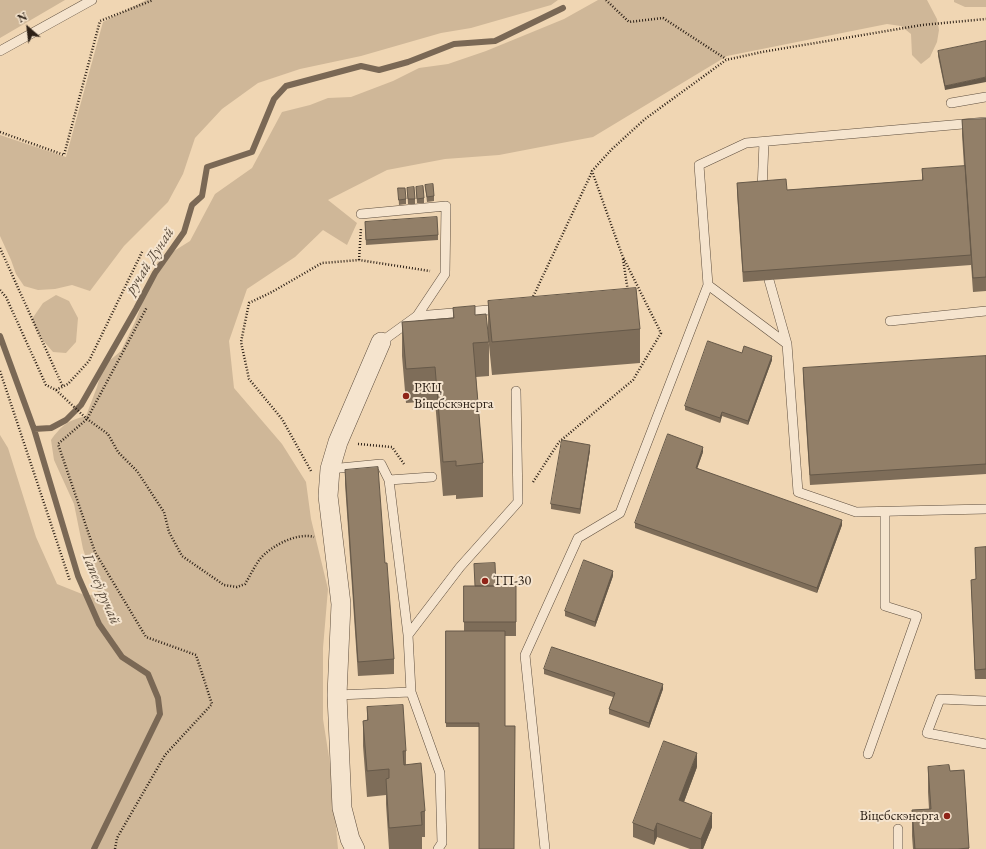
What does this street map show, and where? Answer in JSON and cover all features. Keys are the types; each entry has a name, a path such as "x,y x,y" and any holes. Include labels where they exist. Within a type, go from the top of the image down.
{"street":[{"path":"356,849 350,839 342,808 337,696 341,604 328,496 330,469 338,442 381,342"}],"lane":[{"path":"0,51 92,0"},
{"path":"951,103 986,97"},
{"path":"545,849 525,655 578,538 620,513 708,285 699,165 746,143 986,122"},
{"path":"762,191 764,142"},
{"path":"361,214 446,206 444,274 416,316 381,342"},
{"path":"769,280 787,344 798,492 856,512 986,509"},
{"path":"708,285 787,344"},
{"path":"416,316 506,308"},
{"path":"890,321 986,311"},
{"path":"408,635 460,567 518,502 516,391"},
{"path":"330,469 381,464 389,480 408,635 411,692 440,774 442,843 438,849"},
{"path":"389,480 432,477"},
{"path":"868,754 917,616 885,606 885,512"},
{"path":"337,696 411,692"},
{"path":"986,701 940,699 927,733 986,744"},
{"path":"898,829 898,849"}],"path":[{"path":"0,132 64,154 100,22 153,0"},
{"path":"606,0 629,22 663,18 726,60"},
{"path":"532,299 592,171"},
{"path":"360,260 361,214"},
{"path":"0,248 63,387"},
{"path":"56,390 68,384 89,361 143,250"},
{"path":"622,255 629,298"},
{"path":"311,472 282,419 249,379 241,342 249,303 272,292 322,263 360,260 444,274"},
{"path":"0,290 6,297 46,385 56,390 70,405 108,434 118,452 137,471 164,512 169,532 182,556 224,585 236,587 245,584 261,559 274,547 292,538 306,534 334,542"},
{"path":"115,849 117,838 165,755 212,704 196,655 146,637 95,552 58,444 87,419 147,308"},
{"path":"0,371 70,581"}],"shaded area":[{"path":"0,0 65,0 0,38"},
{"path":"146,0 558,0 551,5 471,28 441,33 361,56 300,69 258,83 222,109 195,138 183,174 168,202 124,246 90,291 72,285 55,289 38,290 24,286 16,274 0,236 0,135 66,157 103,22"},
{"path":"598,0 927,0 937,19 939,30 937,42 930,57 921,64 912,55 911,34 901,26 887,24 727,56 593,137 499,155 445,159 387,170 328,200 357,223 347,245 323,230 295,257 247,289 229,341 234,388 282,444 306,482 311,519 328,589 323,648 323,719 331,770 338,849 0,849 0,435 8,448 36,537 57,584 87,596 98,593 83,549 74,504 54,460 51,440 66,424 86,416 103,366 121,351 135,322 158,261 190,241 215,194 252,168 282,112 310,105 328,98 351,97 393,81 419,68 448,64 486,51 564,19"},
{"path":"954,0 986,0 986,7 965,7 954,2"},
{"path":"56,295 69,301 78,318 76,342 66,353 53,352 40,337 32,319 43,303"}],"building":[{"path":"986,41 986,77 945,86 938,51"},
{"path":"986,119 986,277 973,278 962,120"},
{"path":"965,166 971,255 743,272 737,183 786,179 787,190 923,180 922,169"},
{"path":"433,184 434,196 427,197 425,185"},
{"path":"423,186 424,198 417,199 416,187"},
{"path":"414,187 415,199 408,199 407,188"},
{"path":"398,188 405,188 406,199 399,200"},
{"path":"437,217 438,235 366,240 365,222"},
{"path":"636,288 640,329 492,342 488,301"},
{"path":"475,306 475,315 486,314 489,342 473,343 483,463 456,466 456,461 443,462 435,367 406,369 402,322 454,318 453,308"},
{"path":"708,341 742,353 744,346 772,356 748,421 722,412 720,418 685,406"},
{"path":"986,356 986,464 810,475 803,368"},
{"path":"668,434 703,447 696,468 842,520 817,588 635,523"},
{"path":"562,440 590,445 580,509 551,504"},
{"path":"378,467 394,659 358,662 345,470"},
{"path":"986,547 986,669 975,670 971,580 976,579 975,548"},
{"path":"584,560 613,571 595,622 565,611"},
{"name":"ТП-30","path":"495,563 496,586 475,586 474,564"},
{"path":"464,586 516,586 516,622 464,622"},
{"path":"446,631 505,631 505,726 515,726 514,849 479,849 479,723 446,723"},
{"path":"552,647 663,684 649,723 609,709 615,693 544,669"},
{"path":"403,705 406,751 403,751 404,765 421,763 425,811 421,812 422,825 389,828 386,779 389,778 389,769 367,771 363,721 368,720 367,707"},
{"path":"664,741 697,753 679,800 712,813 701,839 657,823 654,831 633,823"},
{"path":"949,765 950,771 964,770 969,848 915,849 912,810 931,809 928,767"}],"waterway":[{"name":"ручай Дунай","path":"0,336 34,429 51,428 66,420 81,405 155,273 184,232 192,205 202,196 207,167 252,152 274,99 286,86 361,66 379,70 408,62 454,44 495,41 563,8"},
{"name":"Гапееў ручай","path":"34,429 78,576 99,624 122,657 148,674 158,698 160,714 94,849"}],"place":[{"name":"РКЦ Віцебскэнерга","path":"406,396"},
{"name":"ТП-30","path":"485,581"},
{"name":"Віцебскэнерга","path":"947,816"}]}
